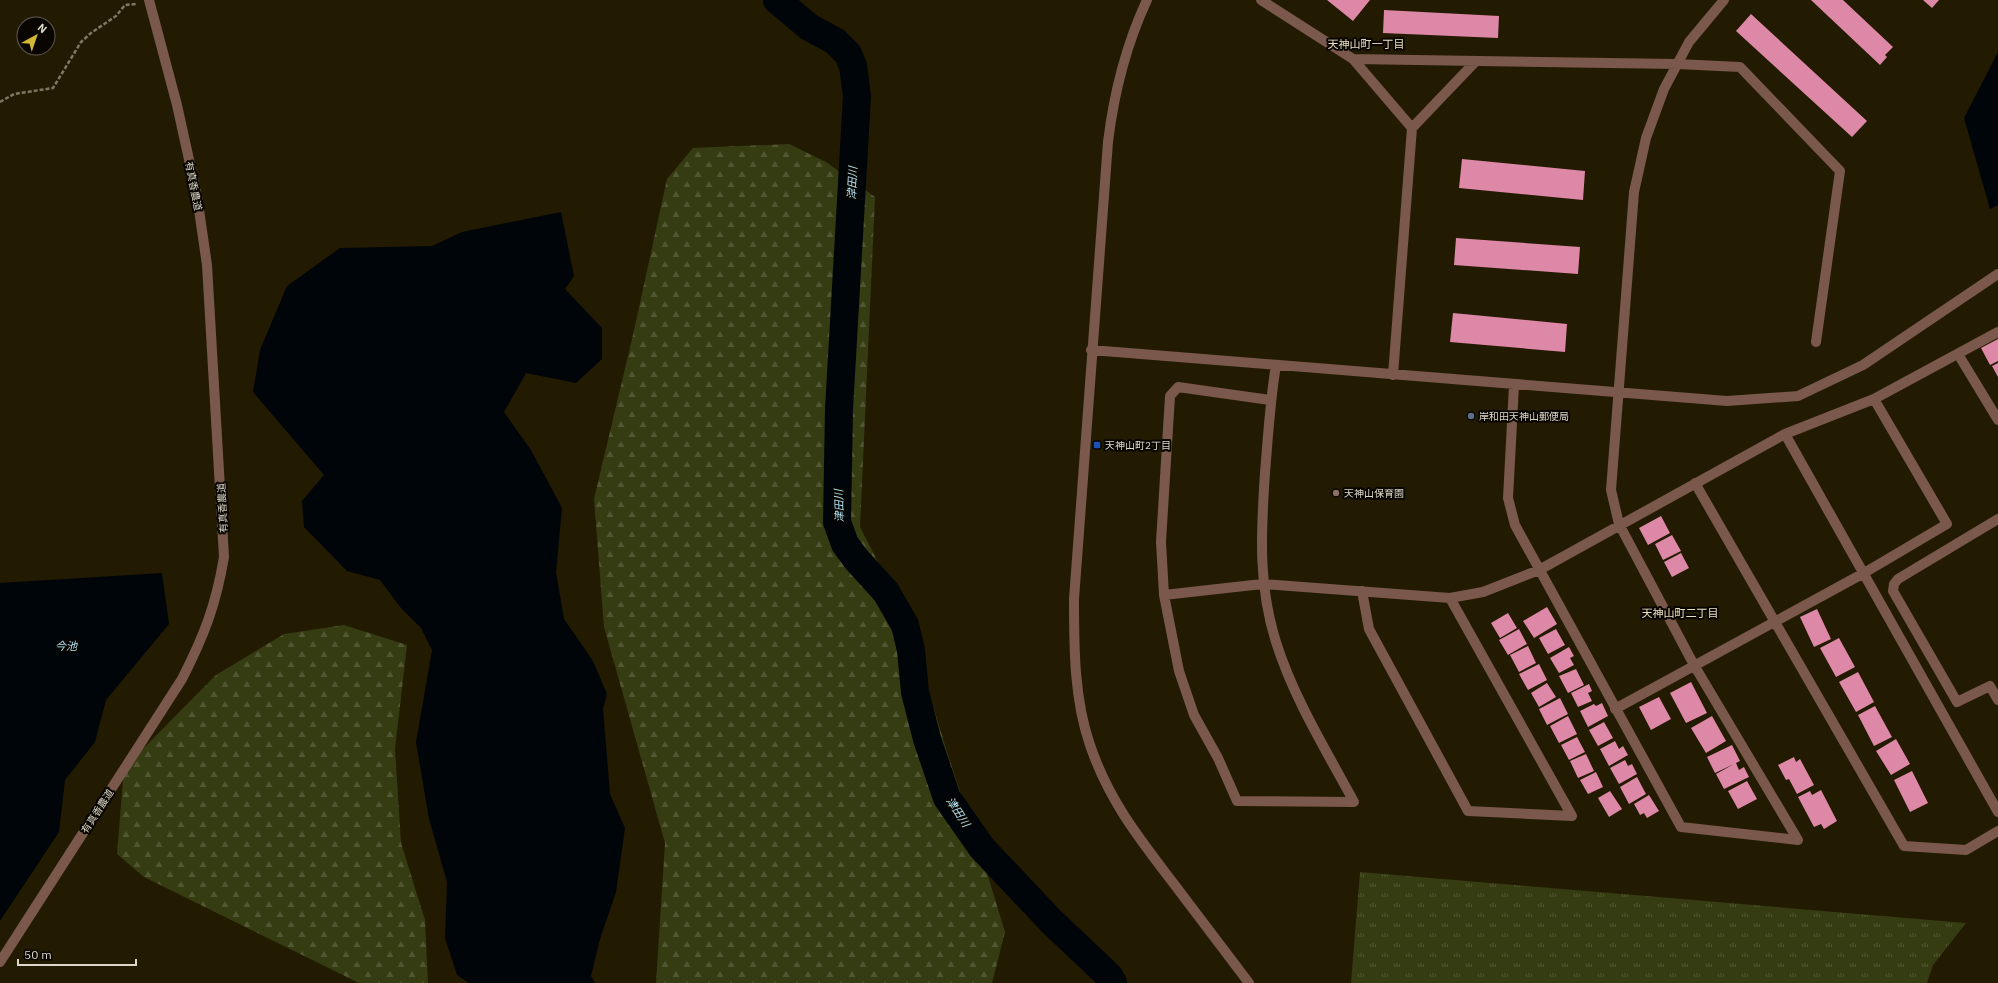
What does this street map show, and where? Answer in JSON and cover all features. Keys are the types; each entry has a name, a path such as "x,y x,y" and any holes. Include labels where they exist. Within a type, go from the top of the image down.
{"street":[{"path":"1147,0 1123,65 1111,112 1091,350 1074,599 1074,651 1080,703 1089,744 1108,791 1132,830 1249,983"},
{"path":"1261,0 1353,59 1412,128"},
{"path":"1514,385 1508,498 1516,524 1539,570 1681,827 1798,840 1694,665 1619,524 1611,490 1617,393 1634,192 1646,138 1664,89 1689,42 1723,0"},
{"name":"有真香農道","path":"0,962 182,679 199,646 209,619 218,592 224,557 207,265 196,188 177,105 150,2"},
{"path":"1353,59 1677,64 1740,67 1840,171 1816,342"},
{"path":"1393,375 1412,128 1476,61"},
{"path":"1091,350 1727,401 1798,396 1863,365 1998,274"},
{"path":"1164,595 1262,584 1450,598 1483,592 1539,570 1619,524 1785,434 1874,399 1998,332"},
{"path":"1958,354 1998,420"},
{"path":"1270,400 1178,387 1170,396 1161,542 1164,595 1179,671 1194,715 1218,758 1237,801 1354,802 1295,694 1275,641 1262,584 1262,525 1270,400 1276,365"},
{"path":"1616,708 1864,573 1946,524 1874,399"},
{"path":"1785,434 1998,812"},
{"path":"1695,483 1904,846 1966,850 1998,831"},
{"path":"1998,518 1898,579 1894,584 1893,591 1957,702 1990,686 1998,700"},
{"path":"1362,591 1369,629 1468,811 1572,816 1450,598"}],"path":[{"path":"0,102 14,94 53,88 81,42 91,33 116,16 125,5 150,2"}],"green space":[{"path":"789,144 826,162 875,197 860,527 907,619 947,752 1005,932 992,983 656,983 665,843 604,627 594,499 633,335 667,179 693,148"},
{"path":"344,625 407,645 395,749 401,843 425,920 428,983 359,983 144,877 117,854 124,768 216,675 284,634"},
{"path":"1360,872 1966,923 1933,965 1927,983 1351,983"}],"water":[{"path":"1998,52 1998,205 1990,209 1964,118"},
{"path":"561,212 574,276 565,289 602,328 602,359 576,383 526,373 504,412 531,450 562,508 556,572 564,619 593,661 607,694 603,709 610,794 625,828 616,892 600,939 591,976 595,983 469,983 457,975 445,938 447,882 429,819 416,742 432,650 421,628 401,608 380,580 347,571 304,527 302,501 324,475 253,392 260,350 287,286 340,248 432,246 462,232"},
{"name":"今池","path":"162,573 169,624 106,700 95,742 65,780 59,832 0,921 0,583"}],"building":[{"path":"1327,0 1370,0 1353,21"},
{"path":"1811,0 1843,0 1893,47 1885,55 1887,57 1880,65"},
{"path":"1923,0 1939,0 1932,8"},
{"path":"1384,10 1499,16 1498,38 1383,33"},
{"path":"1751,14 1867,121 1852,137 1736,31"},
{"path":"1462,159 1585,171 1583,200 1459,188"},
{"path":"1456,238 1580,247 1578,274 1454,265"},
{"path":"1453,313 1567,324 1565,352 1450,342"},
{"path":"1998,339 1998,361 1990,365 1981,348"},
{"path":"1998,363 1998,377 1992,366"},
{"path":"1661,516 1670,533 1648,545 1639,528"},
{"path":"1672,535 1681,551 1663,560 1655,544"},
{"path":"1681,553 1689,568 1672,577 1664,562"},
{"path":"1547,607 1557,624 1534,638 1523,621"},
{"path":"1817,609 1831,639 1814,647 1800,617"},
{"path":"1508,613 1517,628 1500,638 1491,623"},
{"path":"1519,629 1527,644 1508,655 1499,640"},
{"path":"1556,629 1565,645 1548,654 1539,638"},
{"path":"1839,638 1855,667 1836,677 1820,648"},
{"path":"1528,646 1536,663 1519,672 1510,655"},
{"path":"1569,647 1574,656 1570,658 1574,665 1559,673 1550,658"},
{"path":"1539,664 1547,680 1528,690 1519,674"},
{"path":"1576,669 1584,685 1568,693 1559,676"},
{"path":"1858,672 1874,702 1856,712 1839,682"},
{"path":"1691,682 1707,713 1686,723 1670,693"},
{"path":"1547,683 1556,697 1539,707 1531,693"},
{"path":"1589,684 1592,691 1588,693 1592,701 1578,707 1571,693"},
{"path":"1659,697 1671,719 1651,730 1639,707"},
{"path":"1560,698 1568,714 1547,725 1539,709"},
{"path":"1602,703 1608,716 1588,727 1580,711 1594,704 1596,706"},
{"path":"1875,706 1892,737 1874,746 1858,715"},
{"path":"1568,716 1577,734 1559,743 1550,726"},
{"path":"1712,716 1726,741 1706,753 1691,728"},
{"path":"1604,722 1613,738 1598,746 1589,730"},
{"path":"1577,737 1585,752 1569,760 1561,745"},
{"path":"1896,739 1910,764 1891,775 1876,751"},
{"path":"1615,741 1619,749 1623,746 1628,755 1609,766 1600,749"},
{"path":"1732,745 1740,761 1736,763 1739,770 1744,767 1749,777 1724,789 1716,774 1734,764 1715,773 1707,757"},
{"path":"1586,754 1594,771 1578,778 1570,761"},
{"path":"1794,757 1796,762 1800,759 1814,785 1797,794 1789,779 1786,780 1778,765"},
{"path":"1625,760 1628,766 1632,764 1637,774 1619,784 1610,768"},
{"path":"1912,771 1928,803 1910,812 1894,780"},
{"path":"1596,772 1603,787 1588,794 1580,780"},
{"path":"1637,777 1646,794 1629,804 1620,787"},
{"path":"1747,781 1757,799 1738,809 1728,791"},
{"path":"1821,790 1837,821 1824,829 1821,824 1814,827 1798,797 1810,791 1812,795"},
{"path":"1610,791 1622,809 1609,817 1598,798"},
{"path":"1649,795 1659,811 1647,818 1644,813 1640,815 1634,804"}],"waterway":[{"name":"津田川","path":"777,0 809,27 835,41 848,54 853,66 857,96 839,409 837,522 845,544 856,559 886,592 905,625 911,650 915,692 927,739 947,798 982,848 1051,921 1109,976 1113,983"}],"place":[{"name":"岸和田天神山郵便局","path":"1471,416"},
{"name":"天神山町2丁目","path":"1097,445"},
{"name":"天神山保育園","path":"1336,493"}],"district":[{"name":"天神山町一丁目","path":"1366,44"},
{"name":"天神山町二丁目","path":"1680,613"}]}
